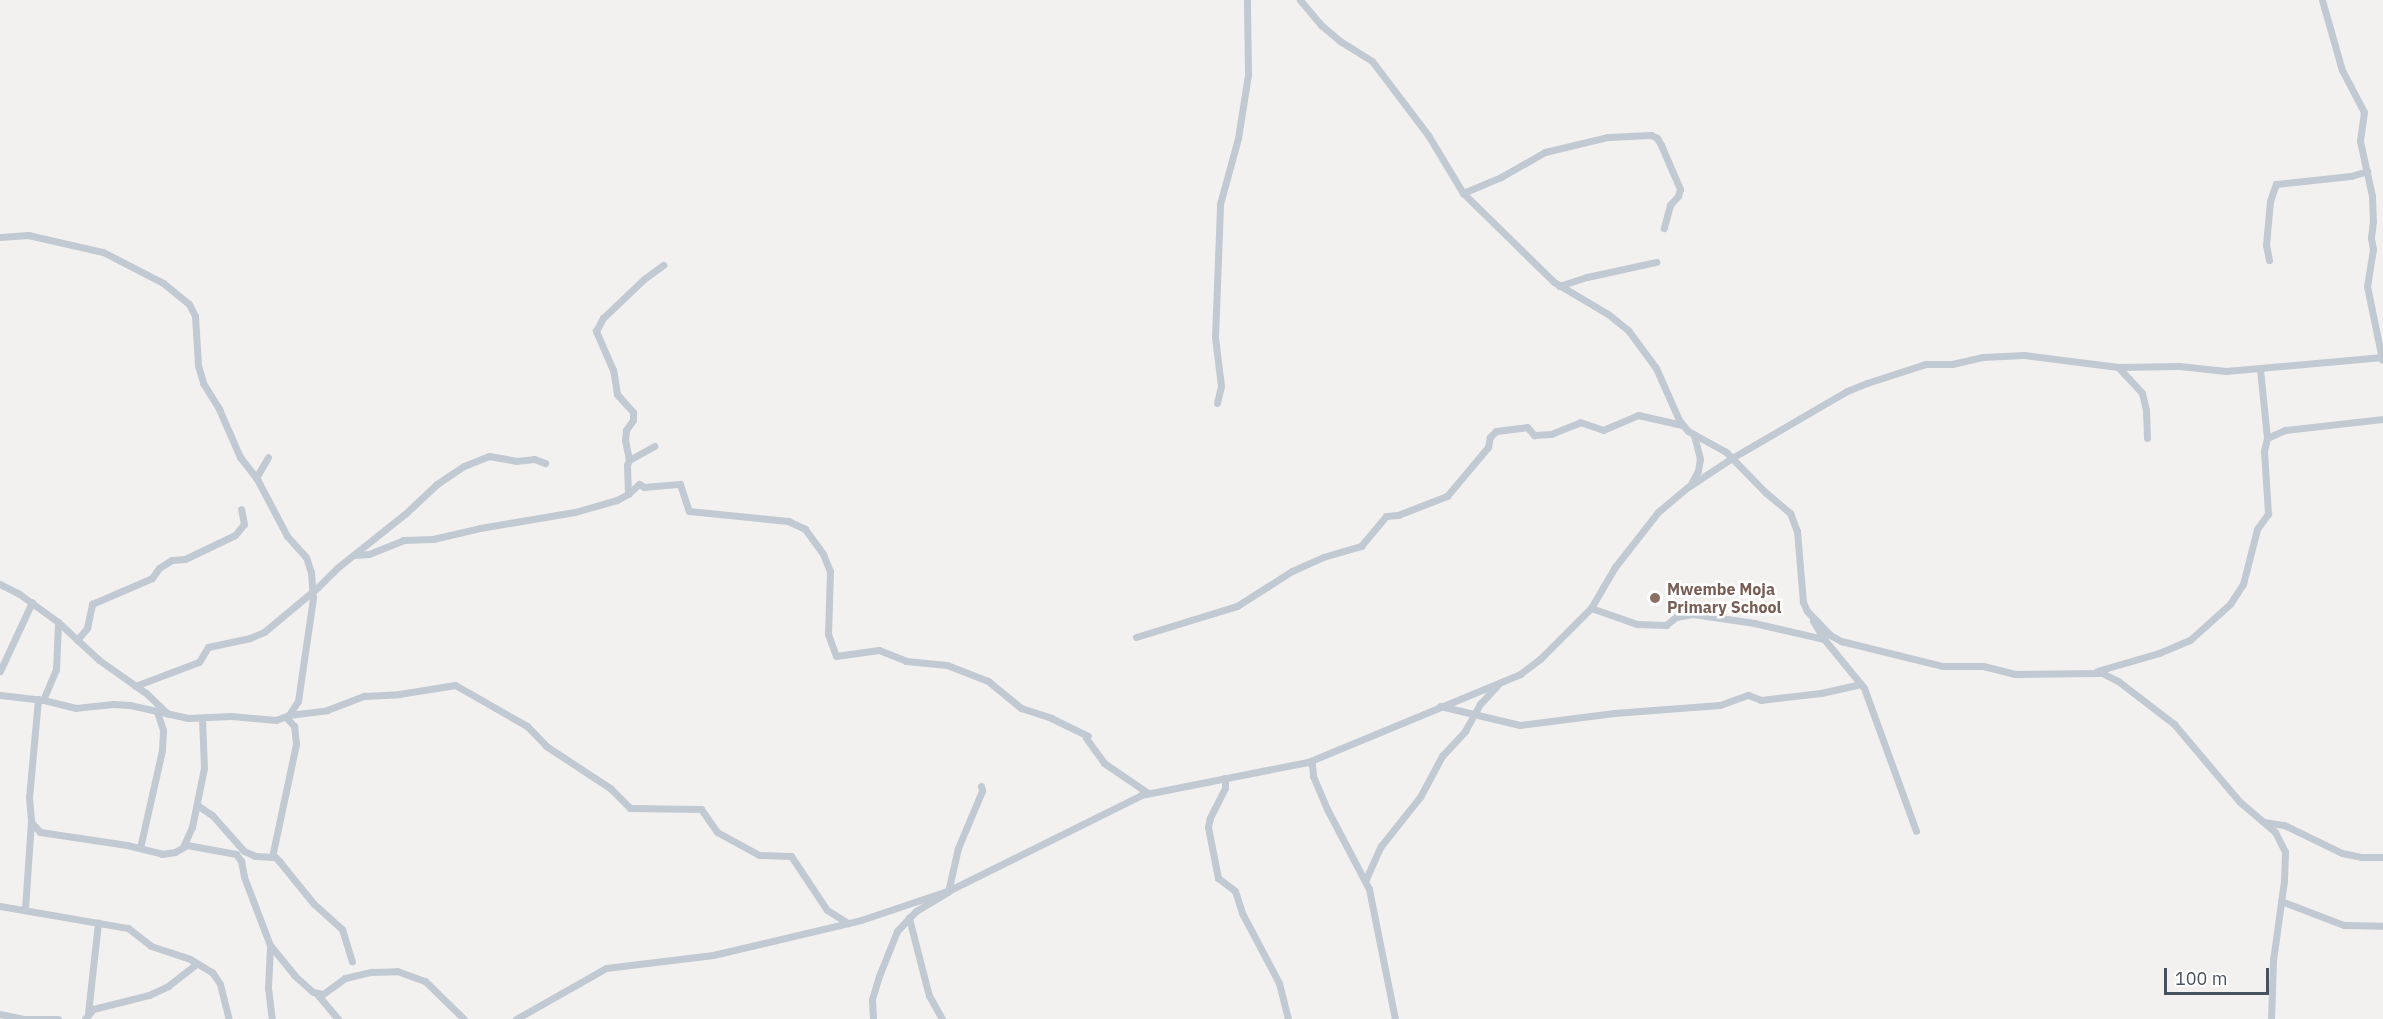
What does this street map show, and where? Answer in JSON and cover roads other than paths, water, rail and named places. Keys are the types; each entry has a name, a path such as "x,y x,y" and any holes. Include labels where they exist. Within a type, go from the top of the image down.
{"street":[{"path":"1218,403 1221,385 1215,337 1220,204 1239,135 1248,75 1247,0"},
{"path":"1300,0 1335,37 1372,61 1428,135 1463,193 1559,286 1608,314 1628,330 1656,368 1682,425 1732,458 1794,519 1803,602 1824,639 1861,684 1916,831"},
{"path":"873,1019 872,999 897,931 909,918 950,890 1058,834 1148,793 1308,762 1438,706 1499,683 1533,665 1591,608 1615,567 1658,512 1688,487 1732,458 1847,392 1919,366 2024,355 2118,367 2179,366 2226,371 2382,358 2376,319 2367,286 2373,249 2371,238 2373,221 2367,171 2360,141 2364,112 2344,76 2322,0"},
{"path":"1463,193 1501,177 1545,152 1608,137 1651,135 1659,140 1680,189 1678,196 1670,204 1664,228"},
{"path":"2269,261 2266,245 2270,201 2277,184 2351,176 2367,171"},
{"path":"0,237 28,235 103,252 153,277 180,296 195,316 198,365 202,383 219,409 240,457 256,478 285,532 306,557 313,592 301,688 298,701 288,716"},
{"path":"1559,286 1587,277 1656,262"},
{"path":"628,494 627,465 629,460 625,440 626,430 633,420 633,412 617,394 613,370 596,331 603,318 644,279 663,265"},
{"path":"2118,367 2142,393 2147,438"},
{"path":"1811,616 1830,635 1841,641 1942,666 1983,666 2015,674 2094,671 2159,653 2190,640 2224,613 2243,585 2257,529 2268,514 2264,451 2267,438 2260,369"},
{"path":"1136,637 1237,606 1292,571 1323,557 1361,546 1386,516 1447,496 1488,447 1493,432 1527,427 1534,435 1551,434 1580,422 1603,430 1638,415 1682,425"},
{"path":"2267,438 2285,429 2383,419"},
{"path":"1688,487 1700,465 1700,452 1694,435"},
{"path":"629,460 654,446"},
{"path":"135,686 199,662 208,646 256,636 313,592 437,484 464,466 489,456 516,461 534,459 545,463"},
{"path":"256,478 268,457"},
{"path":"353,555 369,554 403,540 433,539 480,528 575,512 617,500 639,484 644,487 680,484 689,511 788,521 805,529 823,554 830,571 828,634 838,657 879,650 906,661 947,666 988,681 1021,708 1051,718 1088,737 1104,762 1148,793"},
{"path":"77,640 87,628 92,604 152,579 159,568 172,560 185,559 235,535 244,524 241,509"},
{"path":"0,584 58,622 104,664 169,714"},
{"path":"0,671 32,603"},
{"path":"1591,608 1637,624 1666,625 1676,617 1693,614 1754,623 1824,639"},
{"path":"25,909 31,822 29,797 41,700 56,670 58,622"},
{"path":"2094,671 2118,681 2174,724 2240,802 2280,839 2286,858 2273,960 2271,1019"},
{"path":"1366,879 1381,846 1412,809 1439,761 1474,715 1479,704 1499,683"},
{"path":"1438,706 1520,725 1614,713 1720,705 1748,695 1761,700 1821,693 1861,684"},
{"path":"0,695 41,700 76,708 113,704 202,719 231,716 266,721 327,710 373,694 399,694 454,685 527,726 546,746 610,788 630,808 701,809 717,832 759,855 791,856 827,909 848,923"},
{"path":"140,848 162,750 163,730 157,711"},
{"path":"272,857 296,744 294,726 288,716"},
{"path":"183,847 192,827 204,768 202,719"},
{"path":"1308,762 1312,764 1317,786 1342,840 1366,879 1375,913 1395,1019"},
{"path":"1225,778 1225,788 1209,822 1218,878 1235,891 1242,913 1280,983 1288,1019"},
{"path":"950,890 958,848 982,791 981,786"},
{"path":"197,806 212,814 244,851 255,856 272,857 284,865 326,916 342,929 352,962"},
{"path":"31,822 36,829 47,835 140,848 162,854 183,847 210,848 240,857 244,877 270,945 294,975 318,994 338,1019"},
{"path":"2264,822 2284,825 2342,853 2361,857 2383,857"},
{"path":"516,1019 606,968 713,955 848,923 950,890"},
{"path":"2281,901 2343,925 2383,926"},
{"path":"0,906 128,928 151,946 197,963 216,977 230,1019"},
{"path":"909,918 929,996 942,1019"},
{"path":"86,1016 98,923"},
{"path":"270,945 268,988 272,1019"},
{"path":"86,1016 93,1009 158,991 177,981 197,963"},
{"path":"318,994 328,992 345,978 372,972 397,971 425,981 464,1019"},
{"path":"0,1017 58,1019"}],"place":[{"name":"Mwembe Moja Primary School","path":"1655,598"}]}
